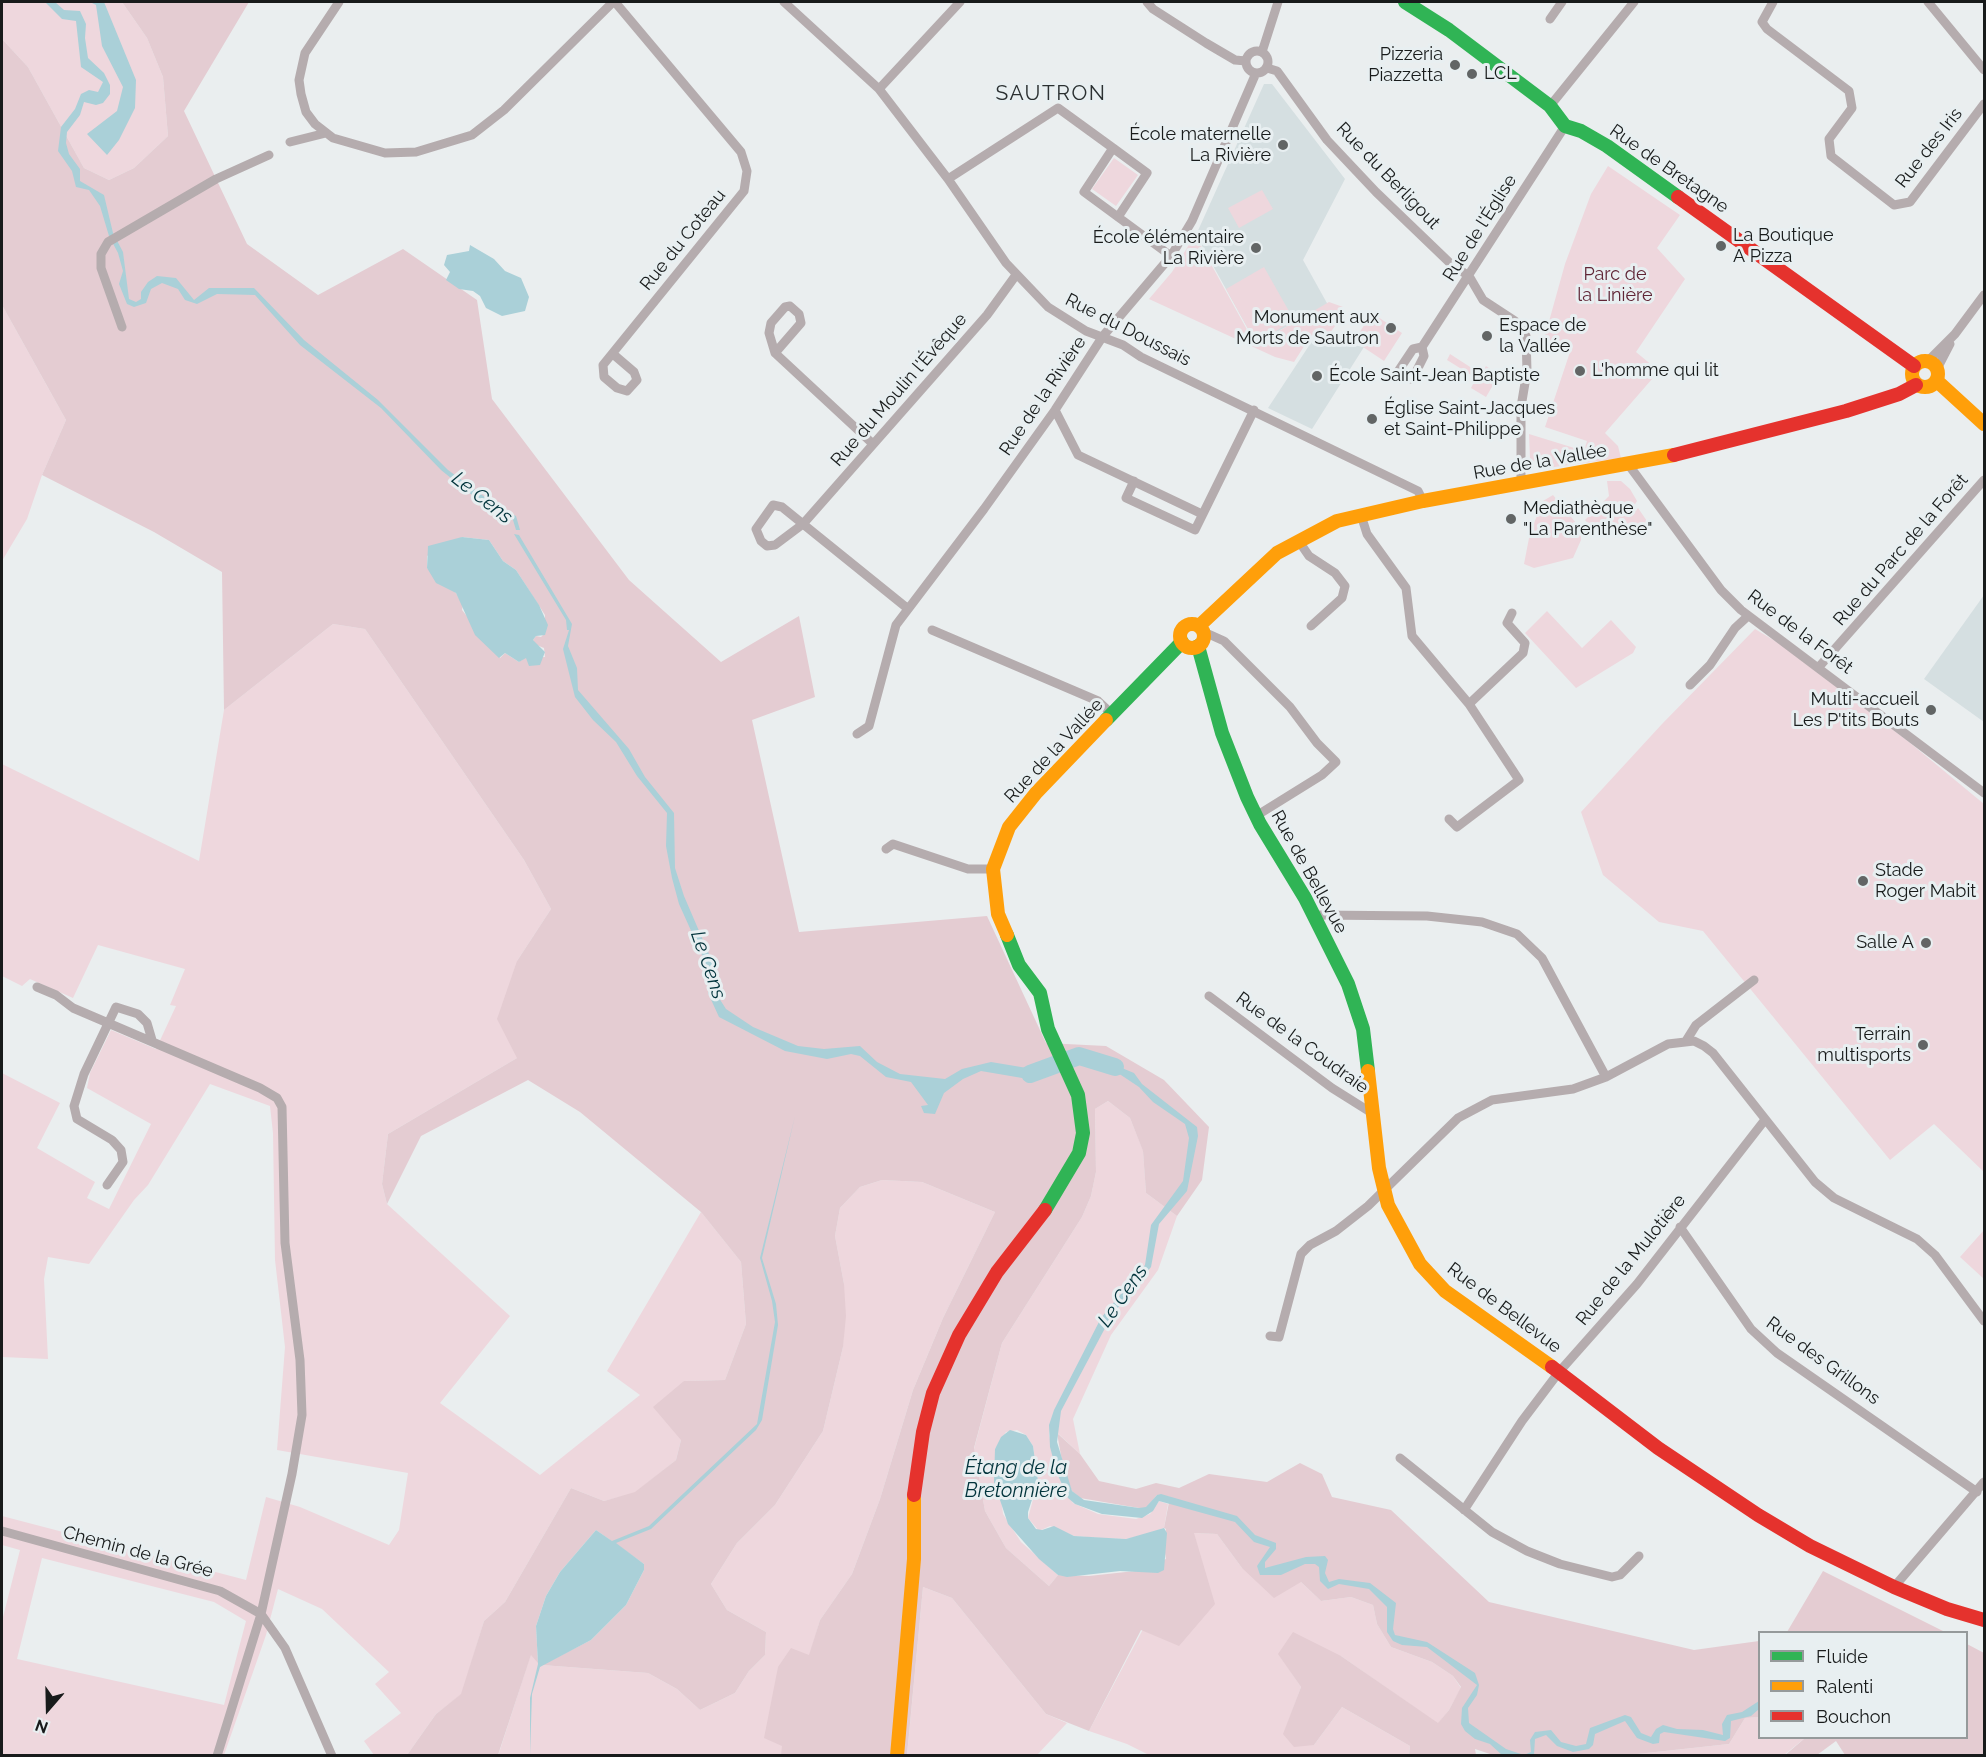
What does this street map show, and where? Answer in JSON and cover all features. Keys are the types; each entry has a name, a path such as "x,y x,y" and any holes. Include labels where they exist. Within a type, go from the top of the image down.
{"street":[{"path":"339,2 305,53 298,80 306,112 326,133 356,147 385,153 416,152 472,135 504,110 614,2"},
{"name":"Rue du Coteau","path":"613,354 744,191 747,171 741,152 614,2"},
{"name":"Rue du Doussais","path":"784,2 879,89 948,178 1016,275 1056,312 1086,331 1103,336 1418,491 1423,501"},
{"path":"879,89 958,2"},
{"path":"1148,2 1153,9 1235,60 1246,61"},
{"path":"1262,52 1278,2"},
{"path":"1405,2 1449,30 1550,106 1564,126"},
{"path":"1550,19 1562,2"},
{"path":"1550,106 1634,2"},
{"name":"Rue des Iris","path":"1773,2 1762,22 1767,29 1849,91 1852,108 1829,140 1831,156 1894,205 1910,202 1984,104"},
{"path":"1928,2 1984,70"},
{"path":"1254,51 1262,52 1267,57 1267,68 1256,73 1249,68 1246,61 1254,51"},
{"name":"Rue du Berligout","path":"1267,68 1277,71 1327,140 1376,192 1452,265 1469,276"},
{"name":"Rue de la Rivière","path":"857,734 869,726 896,624 984,510 1055,410 1103,336 1172,256 1192,220 1256,73"},
{"path":"948,178 1058,108 1147,173 1118,217"},
{"name":"Rue de l'Église","path":"1422,347 1564,126"},
{"name":"Rue de Bretagne","path":"1564,126 1581,131 1607,146 1914,366"},
{"path":"290,142 326,133"},
{"path":"1113,148 1084,192 1172,256"},
{"path":"122,327 101,268 101,254 108,242 216,179 269,155"},
{"name":"Rue du Moulin l'Évêque","path":"803,524 782,507 773,505 759,522 756,529 757,536 767,546 775,545 803,524 987,315 1016,275"},
{"path":"1469,276 1484,300 1515,321 1526,336 1527,371 1521,407 1521,483"},
{"path":"1984,295 1955,334 1934,370 1927,388 1916,385 1911,377 1914,366 1921,361 1934,370 1984,424"},
{"path":"775,353 801,323 799,314 790,306 785,307 771,323 769,333 775,353 873,444"},
{"name":"Rue de la Vallée","path":"1201,629 1277,553 1337,521 1423,501 1719,446 1867,404 1899,394 1916,385"},
{"path":"1055,410 1078,455 1202,514"},
{"path":"1134,481 1126,498 1195,530 1254,410"},
{"name":"Rue de la Forêt","path":"1628,464 1721,591 1748,616 1984,793"},
{"name":"Rue du Parc de la Forêt","path":"1818,668 1984,480"},
{"path":"1361,515 1367,534 1406,588 1412,636 1469,704 1519,780 1456,827 1449,819"},
{"path":"803,524 908,608"},
{"path":"1298,540 1309,556 1335,573 1345,586 1342,598 1311,626"},
{"path":"1469,704 1523,653 1525,643 1507,623 1512,613"},
{"path":"1690,685 1710,665 1734,628 1748,616"},
{"path":"1201,629 1203,640 1198,646 1187,647 1182,642 1180,634 1184,627 1191,624 1201,629 1224,641 1290,706 1317,743 1336,762 1322,775 1256,816"},
{"path":"932,630 1098,701 1113,715"},
{"name":"Rue de la Vallée","path":"897,1755 914,1559 914,1489 923,1432 933,1393 958,1335 997,1272 1050,1203 1078,1154 1083,1120 1078,1095 1048,1029 1040,993 1025,977 1004,932 998,914 993,869 1004,839 1019,813 1182,642"},
{"name":"Rue de Bellevue","path":"1198,646 1222,733 1256,816 1314,915 1348,984 1363,1029 1375,1115 1379,1168 1385,1192 1402,1234 1420,1264 1445,1291 1559,1372 1658,1448 1758,1515 1810,1546 1894,1587 1947,1609 1984,1620"},
{"path":"886,849 893,844 968,869 993,869"},
{"path":"1314,915 1427,916 1482,922 1517,934 1542,958 1606,1077"},
{"path":"1686,1041 1696,1025 1754,980"},
{"path":"37,987 56,995 73,1008 260,1088 277,1098 282,1107 285,1243 300,1360 302,1415 292,1474 261,1614 217,1755"},
{"name":"Rue de la Coudraie","path":"1209,996 1332,1088 1375,1115"},
{"path":"107,1185 123,1162 121,1150 112,1140 77,1119 74,1106 84,1074 116,1007 123,1007 138,1014 147,1023 152,1040"},
{"path":"1270,1336 1279,1336 1301,1254 1385,1192 1458,1118 1472,1108 1513,1095 1573,1089 1606,1077 1668,1044 1686,1041 1704,1046 1713,1053 1764,1121 1815,1182 1834,1197 1917,1239 1935,1256 1984,1321"},
{"name":"Rue de la Mulotière","path":"1464,1510 1522,1421 1559,1372 1637,1284 1764,1121"},
{"name":"Rue des Grillons","path":"1680,1227 1751,1329 1777,1353 1977,1491"},
{"path":"1400,1458 1492,1532 1560,1564 1612,1577 1620,1575 1639,1556"},
{"path":"1894,1587 1984,1482"},
{"name":"Chemin de la Grée","path":"2,1531 220,1592 261,1614"},
{"path":"261,1614 285,1648 332,1755"}],"shaded area":[{"path":"122,2 249,2 184,111 247,244 318,295 403,249 477,300 492,399 629,580 721,662 799,616 815,697 752,720 799,932 987,916 1046,1043 1106,1046 1164,1080 1209,1127 1202,1180 1177,1216 1146,1193 1143,1151 1130,1118 1108,1101 1095,1109 1096,1172 1091,1196 1082,1217 1002,1343 974,1448 985,1511 1006,1548 1049,1586 1058,1575 1089,1576 1135,1571 1166,1559 1164,1547 1166,1529 1164,1528 1170,1497 1157,1495 1146,1508 1080,1498 1072,1491 1064,1472 1057,1433 1080,1454 1099,1481 1136,1489 1156,1483 1179,1488 1209,1474 1267,1482 1300,1463 1322,1474 1332,1497 1391,1510 1489,1602 1694,1650 1758,1641 1758,1717 1745,1718 1729,1744 1619,1756 1493,1755 1475,1749 1476,1755 1409,1756 1410,1746 1342,1707 1314,1745 1294,1747 1283,1734 1301,1687 1278,1654 1293,1632 1341,1656 1438,1723 1449,1710 1461,1687 1453,1676 1432,1662 1391,1647 1377,1624 1373,1605 1351,1597 1321,1601 1301,1582 1274,1598 1242,1568 1217,1534 1194,1533 1215,1604 1179,1646 1141,1630 1089,1731 1046,1714 952,1598 923,1587 907,1755 781,1755 782,1746 764,1738 778,1667 791,1648 809,1655 820,1620 852,1574 880,1499 913,1390 943,1318 995,1212 922,1182 882,1180 860,1187 840,1208 835,1236 844,1284 846,1316 843,1347 823,1431 775,1505 737,1543 711,1584 727,1610 766,1632 765,1655 749,1671 735,1693 700,1710 677,1689 648,1673 542,1665 591,1640 626,1605 644,1570 644,1564 596,1530 560,1572 546,1596 536,1626 538,1663 531,1655 498,1755 407,1755 436,1714 461,1694 484,1621 505,1602 571,1488 604,1501 635,1492 676,1460 681,1440 653,1407 684,1381 725,1380 746,1324 741,1262 701,1212 580,1112 528,1080 421,1136 387,1204 382,1184 388,1134 517,1058 497,1019 517,961 551,909 524,860 365,629 333,624 224,710 222,572 154,532 42,475 66,420 2,305 2,39 28,67 84,168 109,180 134,168 168,136 163,77 147,38","holes":["462,537 489,540 503,561 516,570 545,615 545,633 541,637 536,636 533,640 534,644 544,648 545,657 524,658 519,662 505,653 500,658 462,610 463,605 456,593 427,568 427,556"]},
{"name":"École élémentaire La Rivière","path":"1264,84 1272,84 1345,179 1303,260 1328,305 1261,340 1252,336 1196,235"},
{"name":"École Saint-Jean Baptiste","path":"1320,329 1346,346 1348,344 1364,347 1312,429 1268,408"},
{"path":"1984,595 1984,722 1924,679"},
{"path":"1823,1571 1943,1631 1788,1631"},
{"path":"1968,1645 1984,1653 1984,1755 1845,1755 1836,1741 1817,1755 1784,1756 1804,1739 1968,1739"}],"green space":[{"path":"2,2 122,2 147,38 163,77 168,136 134,168 109,180 84,168 28,67 2,39"},
{"path":"1114,158 1138,175 1116,206 1092,189"},
{"name":"Parc de la Linière","path":"1608,166 1680,215 1657,248 1685,279 1636,352 1659,371 1605,433 1618,446 1621,458 1547,468 1530,459 1529,434 1584,451 1587,441 1545,427 1570,352 1543,343 1565,264 1591,194"},
{"path":"1262,190 1273,209 1239,228 1228,208"},
{"path":"1195,235 1251,337 1260,341 1265,339 1329,302 1343,307 1332,322 1335,326 1330,333 1319,328 1294,362 1275,357 1149,299 1172,272"},
{"path":"1264,267 1294,320 1261,340 1252,336 1226,289"},
{"path":"2,305 66,420 42,475 27,519 2,561"},
{"path":"1372,313 1402,333 1384,361 1354,341"},
{"path":"1450,354 1481,374 1486,366 1499,375 1486,397 1471,388 1476,378 1447,360"},
{"path":"1607,481 1621,481 1630,489 1637,501 1632,509 1636,511 1638,508 1649,524 1637,530 1621,522 1613,536 1591,527 1585,520 1609,496"},
{"path":"1553,495 1581,529 1581,540 1573,558 1534,568 1524,564 1530,533 1543,501"},
{"path":"1547,611 1582,648 1611,620 1636,647 1633,653 1576,688 1525,633"},
{"path":"333,624 365,629 524,860 551,909 517,961 517,1058 388,1134 382,1184 387,1204 510,1316 440,1403 540,1475 640,1395 607,1371 701,1212 741,1262 746,1324 725,1380 684,1381 681,1440 676,1460 635,1493 604,1501 571,1488 505,1602 484,1621 462,1694 436,1714 407,1755 374,1755 364,1741 401,1713 375,1684 389,1672 322,1609 278,1589 266,1635 224,1755 2,1755 2,1621 20,1550 2,1545 2,1516 246,1580 266,1497 300,1507 389,1545 399,1530 408,1473 277,1450 285,1347 275,1260 273,1133 270,1106 210,1084 148,1185 134,1200 89,1264 48,1257 44,1279 48,1359 2,1357 2,1073 60,1103 37,1148 95,1182 87,1198 109,1209 151,1124 87,1088 90,1073 111,1030 156,1049 176,1006 170,1005 185,969 98,945 73,998 30,979 22,986 2,976 2,764 199,861 224,710","holes":["42,1558 214,1602 246,1621 224,1705 17,1659"]},
{"path":"1755,629 1780,644 1909,742 1984,804 1984,1172 1934,1124 1890,1160 1703,931 1659,922 1603,875 1581,812 1662,724"},
{"path":"1108,1101 1130,1118 1143,1150 1146,1193 1177,1216 1158,1270 1111,1335 1073,1419 1080,1454 1050,1426 1049,1435 1063,1488 1073,1503 1098,1514 1136,1519 1150,1514 1159,1501 1168,1504 1164,1528 1146,1535 1126,1539 1074,1536 1050,1526 1039,1531 1028,1518 1038,1481 1033,1446 1026,1435 1017,1430 1006,1432 995,1449 1003,1514 1021,1542 1058,1575 1049,1586 1006,1548 985,1511 974,1449 1002,1343 1082,1217 1091,1196 1096,1172 1095,1109"},
{"path":"882,1180 922,1182 995,1212 943,1318 913,1390 880,1499 852,1574 820,1620 781,1755 498,1756 531,1654 542,1665 648,1673 677,1689 700,1710 735,1693 749,1671 765,1655 766,1632 727,1610 711,1584 737,1543 775,1505 823,1431 843,1347 844,1284 835,1236 840,1208 860,1187"},
{"path":"1984,1230 1984,1279 1960,1257"},
{"path":"1194,1533 1217,1534 1242,1568 1301,1582 1321,1601 1351,1597 1373,1605 1377,1624 1391,1647 1432,1662 1453,1676 1461,1688 1449,1710 1438,1724 1341,1656 1279,1654 1301,1687 1284,1734 1314,1745 1342,1707 1410,1746 1409,1755 1149,1755 1127,1744 1089,1731"},
{"path":"923,1587 952,1598 1046,1714 1067,1723 1037,1755 907,1756"},
{"path":"1758,1717 1758,1739 1804,1739 1784,1755 1619,1756 1729,1744 1745,1718"}],"water":[{"path":"45,2 55,2 64,10 80,11 86,24 85,38 88,58 104,73 110,85 110,94 103,103 96,105 84,102 80,115 67,132 66,143 69,154 80,169 80,181 104,195 113,233 123,252 129,299 136,302 141,299 141,292 148,282 157,276 176,278 194,300 209,288 254,288 304,340 378,400 448,470 497,506 516,516 520,530 516,530 513,520 472,495 441,470 381,408 300,345 255,295 217,294 197,304 185,300 178,289 162,283 151,289 146,303 134,307 127,304 119,284 123,271 100,206 89,190 76,187 72,171 58,151 61,127 75,109 81,94 89,90 98,92 103,82 81,67 76,21 62,19"},
{"path":"90,2 104,2 136,80 135,108 119,140 107,155 87,134 117,111 123,87 102,46 96,5"},
{"path":"470,245 494,259 505,271 521,278 529,297 525,311 502,316 486,308 480,296 473,291 459,289 446,280 450,272 444,265 447,255 469,251"},
{"path":"514,534 519,535 572,624 568,646 577,668 578,690 629,749 645,777 674,813 675,868 684,896 721,982 719,998 726,1009 753,1027 798,1046 824,1049 860,1046 877,1062 900,1074 945,1079 962,1069 991,1062 1027,1068 1053,1066 1054,1070 1049,1076 1034,1080 981,1071 963,1079 944,1093 935,1114 924,1113 921,1106 928,1105 911,1082 886,1077 860,1056 851,1054 827,1059 785,1051 719,1017 708,993 712,986 702,955 679,904 672,878 666,846 667,813 637,776 616,742 593,720 575,697 563,649 569,630 567,630 566,620"},
{"path":"462,537 489,540 503,561 516,570 539,605 548,625 545,635 536,636 533,640 545,652 540,665 529,666 526,658 519,662 505,653 499,658 475,635 456,593 436,583 427,568 428,546"},
{"name":"Le Cens","path":"1095,1057 1134,1073 1142,1084 1197,1127 1198,1136 1187,1191 1159,1224 1151,1267 1112,1315 1061,1411 1057,1442 1072,1491 1084,1500 1139,1508 1146,1507 1157,1495 1161,1494 1237,1516 1255,1535 1276,1543 1276,1549 1265,1562 1265,1568 1306,1557 1325,1556 1328,1560 1325,1573 1329,1582 1339,1579 1370,1583 1396,1603 1393,1629 1395,1635 1427,1642 1475,1673 1479,1685 1477,1695 1468,1708 1469,1723 1506,1749 1524,1755 1502,1755 1490,1744 1475,1739 1465,1731 1461,1724 1462,1708 1477,1685 1427,1647 1402,1645 1393,1641 1387,1632 1387,1607 1369,1589 1339,1584 1328,1589 1320,1581 1319,1567 1315,1564 1305,1564 1281,1575 1260,1575 1257,1566 1270,1547 1254,1542 1235,1522 1159,1501 1153,1511 1142,1518 1102,1514 1075,1504 1068,1498 1057,1473 1050,1447 1049,1425 1054,1410 1101,1318 1145,1265 1151,1225 1183,1181 1189,1138 1185,1124 1153,1102 1139,1087 1121,1075 1091,1065"},
{"path":"795,1116 762,1258 776,1304 778,1325 762,1420 756,1430 651,1529 616,1543 644,1564 644,1570 626,1605 591,1640 540,1667 532,1694 530,1755 530,1698 538,1664 536,1626 546,1596 560,1572 596,1530 612,1541 649,1526 757,1424 775,1322 772,1301 760,1258"},
{"name":"Étang de la Bretonnière","path":"1010,1430 1026,1435 1033,1446 1038,1481 1028,1518 1036,1529 1042,1530 1054,1526 1074,1536 1126,1539 1164,1528 1167,1533 1164,1570 1158,1573 1120,1571 1067,1577 1058,1575 1039,1559 1008,1524 994,1482 995,1449 1001,1437"},
{"path":"1758,1702 1758,1710 1751,1716 1731,1721 1730,1738 1725,1741 1664,1732 1660,1734 1659,1743 1653,1744 1637,1738 1625,1721 1595,1734 1593,1745 1589,1749 1573,1752 1557,1746 1546,1735 1535,1739 1534,1755 1524,1755 1531,1752 1530,1740 1535,1732 1551,1730 1561,1742 1576,1746 1586,1744 1590,1728 1625,1715 1631,1717 1641,1733 1651,1737 1656,1729 1663,1725 1723,1735 1722,1724 1727,1715 1742,1712"}],"waterway":[{"name":"Le Cens","path":"1030,1074 1079,1056 1115,1067"}],"traffic: fast":[{"path":"1405,2 1449,30 1550,106 1565,126 1581,131 1607,146 1678,197"},
{"path":"1106,720 1182,642"},
{"path":"1198,646 1222,733 1247,797 1260,824 1305,898 1348,984 1363,1029 1368,1071"},
{"path":"1007,935 1019,965 1040,993 1048,1029 1078,1095 1083,1133 1079,1153 1045,1210"}],"traffic: slow":[{"path":"1925,361 1935,364 1938,374 1935,384 1925,387 1915,384 1912,374 1915,364 1925,361"},
{"path":"1937,381 1984,424"},
{"path":"1199,626 1277,553 1337,521 1423,501 1674,455"},
{"path":"1192,624 1197,625 1203,631 1204,636 1203,641 1197,647 1192,648 1187,647 1181,641 1180,636 1181,631 1187,625 1192,624"},
{"path":"1007,935 998,914 993,869 1009,827 1036,793 1106,720"},
{"path":"1368,1071 1379,1168 1388,1205 1420,1264 1445,1291 1552,1367"},
{"path":"897,1756 914,1559 914,1495"}],"traffic: jam":[{"path":"1678,197 1914,366"},
{"path":"1674,455 1846,411 1899,394 1916,385"},
{"path":"914,1495 923,1432 933,1393 959,1335 997,1272 1045,1210"},
{"path":"1552,1367 1658,1448 1758,1515 1810,1546 1894,1587 1947,1609 1984,1620"}],"place":[{"name":"Pizzeria Piazzetta","path":"1455,65"},
{"name":"LCL","path":"1472,74"},
{"name":"École maternelle La Rivière","path":"1283,145"},
{"name":"La Boutique A Pizza","path":"1721,246"},
{"name":"École élémentaire La Rivière","path":"1256,248"},
{"name":"Monument aux Morts de Sautron","path":"1391,328"},
{"name":"Espace de la Vallée","path":"1487,336"},
{"name":"L'homme qui lit","path":"1580,371"},
{"name":"École Saint-Jean Baptiste","path":"1317,376"},
{"name":"Église Saint-Jacques et Saint-Philippe","path":"1372,419"},
{"name":"Mediathèque \"La Parenthèse\"","path":"1511,519"},
{"name":"Multi-accueil Les P'tits Bouts","path":"1931,710"},
{"name":"Stade Roger Mabit","path":"1863,881"},
{"name":"Salle A","path":"1926,943"},
{"name":"Terrain multisports","path":"1923,1045"}],"district":[{"name":"SAUTRON","path":"1051,94"}]}
